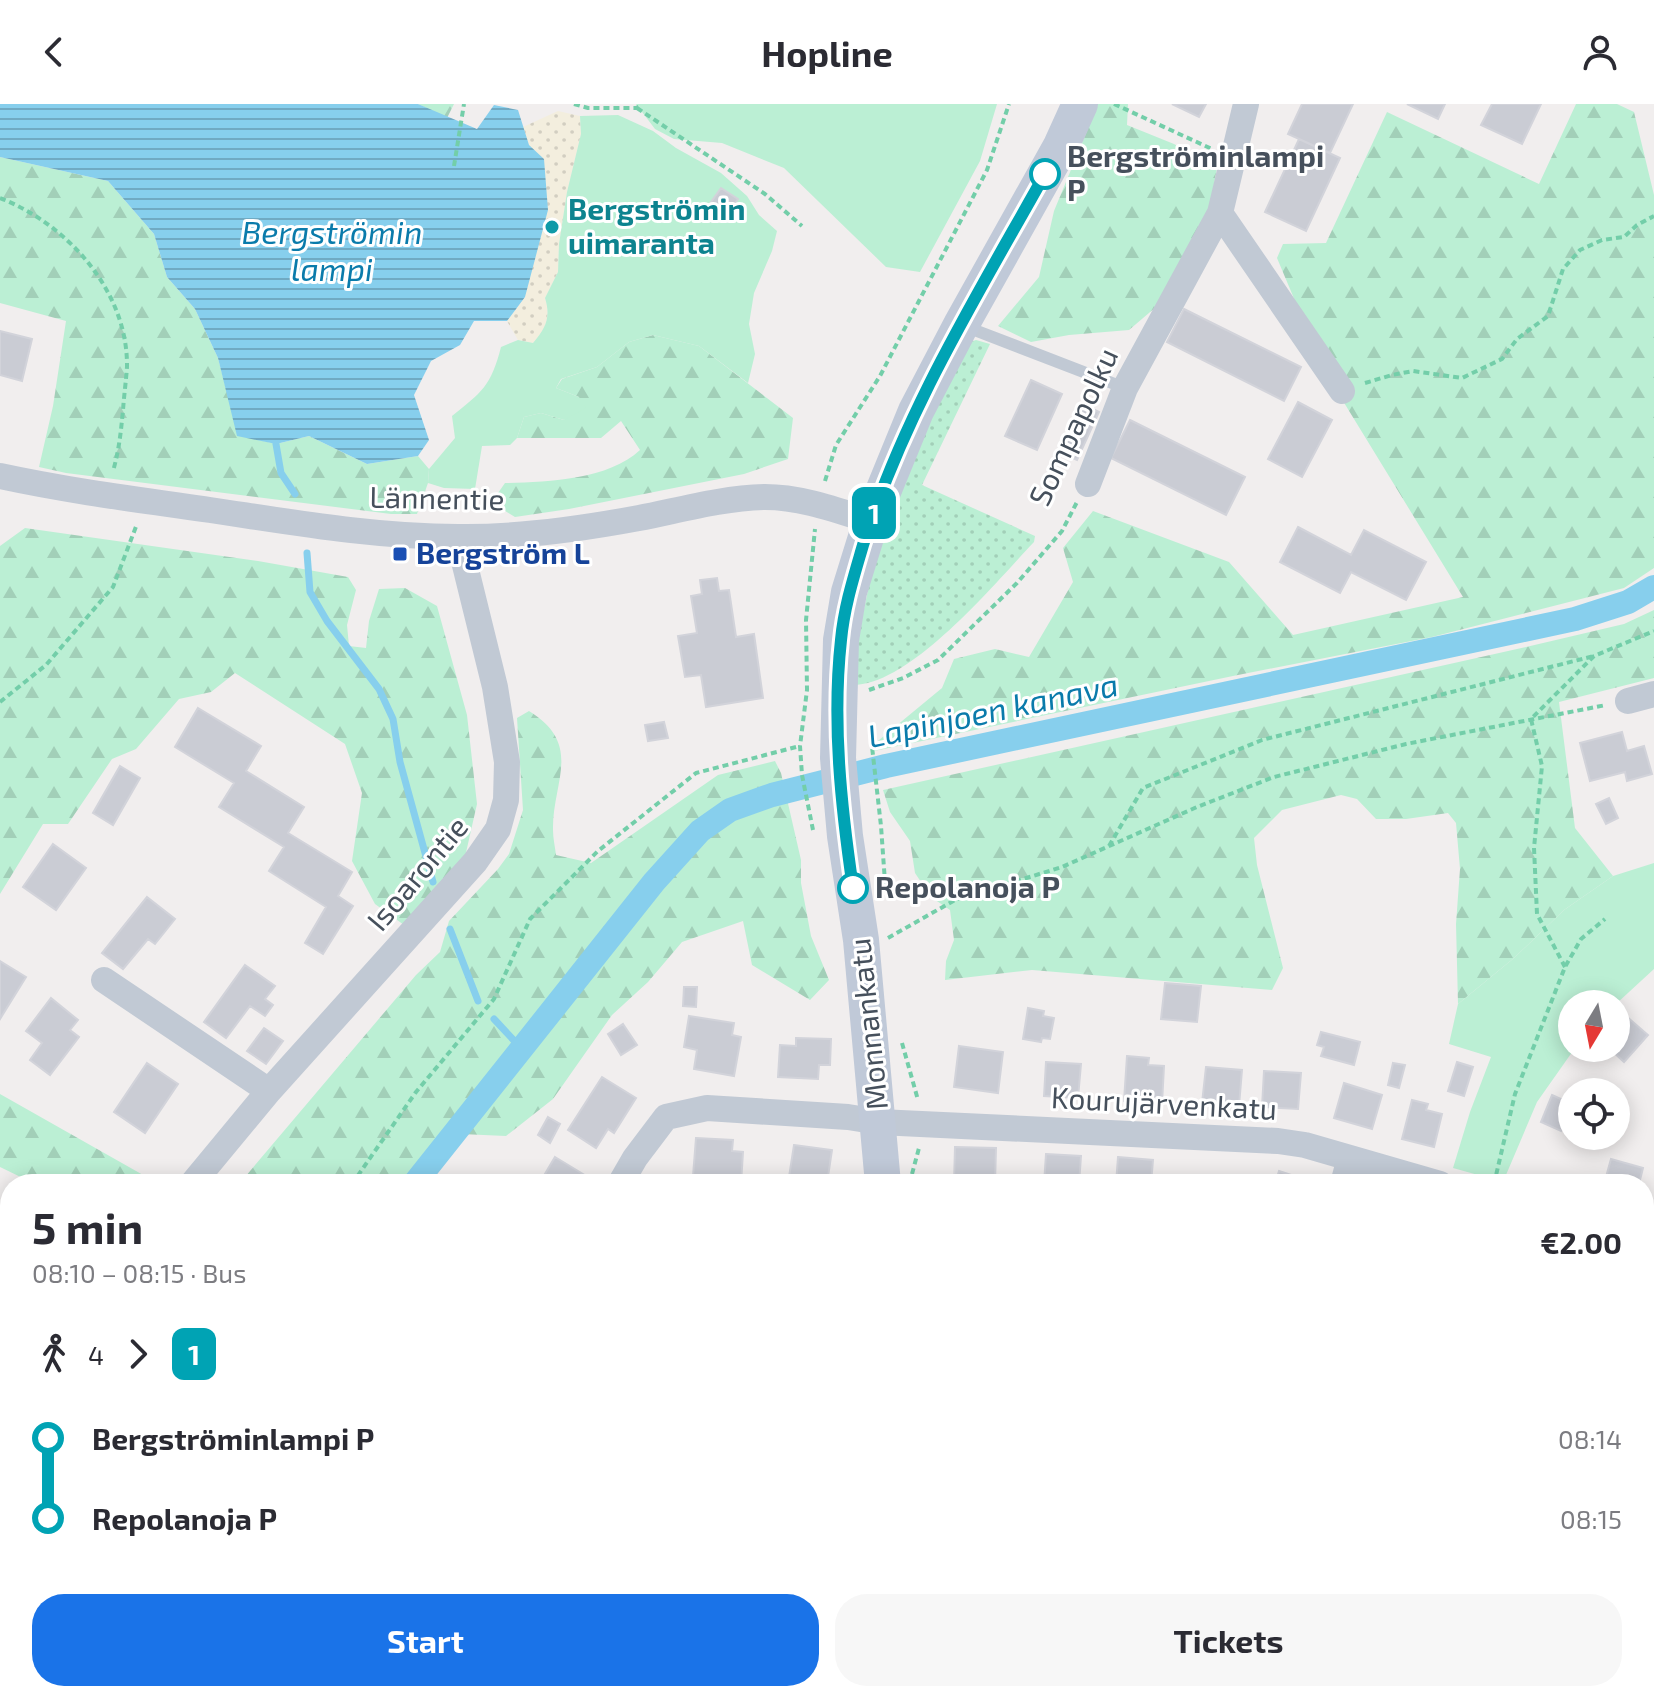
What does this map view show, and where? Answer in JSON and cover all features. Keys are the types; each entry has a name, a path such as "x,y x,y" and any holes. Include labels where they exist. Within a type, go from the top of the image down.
{"main road":[{"name":"Monnankatu","path":"896,1174 879,1122 861,940 830,839 838,758 823,691 841,640 849,592 871,521 916,411 1061,146 1080,104"}],"street":[{"name":"Sompapolku","path":"1088,484 1125,388 1220,213 1246,104"},
{"path":"1220,213 1342,391"},
{"name":"Lännentie","path":"0,476 105,496 386,533 458,537 565,529 717,501 765,497 818,504 871,521"},
{"name":"Isoarontie","path":"200,1174 269,1091 475,862 498,829 506,800 507,762 495,687 458,537"},
{"path":"1628,701 1654,694"},
{"path":"104,980 269,1091"},
{"name":"Kourujärvenkatu","path":"626,1174 666,1117 707,1108 848,1117 879,1122 1278,1141 1305,1145 1405,1174"},
{"path":"1346,1174 1350,1158"}],"lane":[{"path":"961,325 1125,388"}],"path":[{"path":"454,166 464,104"},
{"path":"574,104 588,108 636,106 765,194 802,226"},
{"path":"1114,104 1233,158"},
{"path":"0,198 20,206 63,236 88,262 111,297 127,364 119,452 105,496"},
{"path":"1342,391 1413,371 1462,378 1502,359 1517,339 1548,316 1563,269 1580,250 1602,240 1624,237 1654,216"},
{"name":"Sompapolku","path":"823,691 866,691 903,678 938,660 1026,573 1062,531 1088,484"},
{"path":"0,702 46,665 113,587 146,501"},
{"path":"1109,846 1143,788 1262,740 1594,656 1654,631"},
{"path":"1531,719 1594,656"},
{"path":"887,924 888,938 955,900 1062,867 1197,807 1274,777 1406,744 1628,701"},
{"path":"1531,719 1542,766 1534,848 1537,914 1565,967"},
{"path":"359,1174 416,1092 494,999 530,919 598,851 696,773 800,746"},
{"path":"873,758 887,910"},
{"path":"802,775 830,839"},
{"path":"1496,1174 1515,1094 1565,967 1581,939 1605,919"},
{"path":"901,1033 924,1123 901,1174"}],"green space":[{"path":"418,104 454,104 447,118"},
{"path":"636,104 997,104 980,161 920,272 886,267 784,168 722,143 674,139 655,129"},
{"path":"1098,104 1128,104 1127,125 1174,144 1217,168 1207,222 1156,307 1129,330 1031,342 998,326 1039,277 1054,211"},
{"path":"1576,104 1617,104 1634,112 1654,195 1654,568 1624,588 1432,637 874,751 873,745 942,688 954,659 995,649 1029,657 1073,582 1063,548 1093,511 1229,562 1293,635 1463,597 1324,370 1277,258 1283,244 1326,243 1387,112 1539,184"},
{"path":"618,115 653,131 721,173 747,196 759,215 777,231 754,293 749,324 755,354 748,383 699,346 653,335 629,342 597,367 561,379 556,388 579,397 586,408 564,420 541,413 524,417 517,438 510,445 482,446 475,489 444,488 428,483 429,469 455,438 452,416 471,401 489,380 501,347 518,340 533,343 544,327 547,317 545,298 558,272 567,192 581,134 580,116"},
{"path":"0,157 108,181 154,234 167,277 195,309 218,358 238,435 276,444 309,436 367,464 418,456 429,469 428,483 417,514 391,514 39,467 53,406 66,321 0,303"},
{"path":"653,335 699,346 793,418 788,459 744,474 569,509 515,517 502,509 498,493 505,483 558,480 594,473 627,460 640,450 621,421 601,438 517,438 524,417 541,413 564,420 579,397 556,388 562,379 597,367 629,342"},
{"path":"976,340 990,344 922,485 1035,536 1034,542 951,629 925,651 876,681 853,685 849,680 872,571 909,465 967,343"},
{"path":"25,528 348,577 356,590 347,625 349,646 366,648 369,621 379,589 405,588 437,606 467,715 477,804 465,857 404,925 375,904 352,861 362,793 345,744 235,673 211,692 179,699 136,749 112,759 68,824 43,824 0,894 0,546"},
{"path":"1654,610 1654,678 1559,702 1575,828 1613,876 1564,910 1514,958 1458,1004 1456,924 1460,869 1456,823 1448,813 1406,819 1376,819 1357,799 1341,795 1282,810 1254,838 1257,865 1283,968 1272,990 1032,970 945,980 946,961 954,940 950,910 931,897 915,873 910,841 890,812 883,790 1526,647 1624,624"},
{"path":"529,711 546,724 556,737 560,751 553,830 556,855 591,863 718,775 775,761 781,773 801,860 801,883 811,936 829,980 810,1000 752,965 743,921 682,942 648,982 612,1015 553,1099 506,1136 461,1134 432,1165 436,1174 247,1174 416,975 440,952 449,921 509,854 523,810 517,718"},
{"path":"1654,863 1654,969 1630,991 1558,990 1558,1062 1565,1062 1537,1102 1506,1174 1474,1174 1453,1168 1491,1057 1449,1044 1458,1004 1514,958 1564,910 1613,876"},
{"path":"0,1094 141,1174 14,1174 0,1167"}],"sand":[{"name":"Bergströmin uimaranta","path":"558,111 580,116 581,134 567,192 558,272 545,298 546,322 533,343 518,340 507,321 525,297 529,145 523,127"}],"water":[{"name":"Bergströmin lampi","path":"0,104 418,104 477,129 494,105 518,110 529,145 544,159 548,210 525,297 507,321 474,321 460,345 431,361 414,395 429,440 418,456 367,464 309,436 276,444 237,436 218,358 195,309 167,277 154,234 108,181 0,157"}],"building":[{"path":"1172,104 1206,104 1199,117"},
{"path":"1302,104 1353,104 1330,153 1288,134"},
{"path":"1407,104 1445,104 1438,119"},
{"path":"1492,104 1541,104 1522,144 1481,125"},
{"path":"1299,139 1340,158 1306,231 1265,212"},
{"path":"721,188 738,199 724,220 706,209"},
{"path":"1184,309 1301,367 1284,401 1167,342"},
{"path":"0,331 32,339 22,381 0,375"},
{"path":"1031,380 1062,394 1037,450 1005,436"},
{"path":"1298,402 1332,420 1302,477 1268,459"},
{"path":"1083,404 1099,412 1077,460 1061,453"},
{"path":"1130,420 1245,477 1226,515 1111,458"},
{"path":"1298,527 1351,555 1364,530 1426,562 1406,600 1351,572 1340,593 1280,562"},
{"path":"717,578 719,591 729,590 736,637 754,634 763,698 706,707 701,675 685,677 678,636 697,633 691,596 702,594 700,580"},
{"path":"198,708 261,746 246,771 304,807 288,833 352,872 338,896 353,906 323,954 305,943 326,907 269,871 284,847 219,807 234,783 175,747"},
{"path":"664,722 668,738 648,741 645,725"},
{"path":"1622,732 1627,751 1644,746 1652,774 1627,781 1625,772 1590,781 1580,743"},
{"path":"120,766 140,778 113,825 93,813"},
{"path":"1609,798 1618,818 1606,824 1596,804"},
{"path":"53,844 86,868 56,910 23,887"},
{"path":"147,897 175,919 155,944 148,939 123,969 102,953"},
{"path":"0,961 26,977 0,1019"},
{"path":"245,965 275,986 265,999 273,1005 265,1016 250,1006 226,1038 204,1022"},
{"path":"1165,983 1201,986 1197,1022 1161,1019"},
{"path":"684,987 697,987 696,1007 683,1006"},
{"path":"51,998 78,1020 70,1030 79,1037 50,1075 30,1060 42,1043 26,1031"},
{"path":"1028,1008 1044,1011 1043,1016 1054,1018 1050,1039 1042,1038 1041,1042 1023,1039"},
{"path":"689,1016 734,1023 732,1035 741,1037 734,1076 694,1069 697,1050 684,1047"},
{"path":"1630,1019 1648,1035 1630,1055"},
{"path":"623,1024 637,1045 621,1055 608,1034"},
{"path":"264,1028 283,1041 266,1064 247,1051"},
{"path":"1321,1032 1360,1042 1354,1065 1321,1056 1324,1047 1317,1045"},
{"path":"796,1038 831,1039 830,1065 819,1065 818,1079 778,1077 780,1045 796,1046"},
{"path":"959,1046 1003,1052 998,1093 954,1087"},
{"path":"1127,1056 1149,1058 1148,1065 1164,1066 1162,1104 1124,1101"},
{"path":"1046,1062 1081,1064 1078,1098 1044,1096"},
{"path":"1457,1062 1473,1067 1464,1096 1448,1091"},
{"path":"147,1063 178,1084 145,1133 114,1112"},
{"path":"1393,1063 1405,1065 1399,1088 1388,1085"},
{"path":"1206,1067 1242,1070 1239,1106 1202,1103"},
{"path":"1264,1071 1301,1073 1298,1109 1262,1107"},
{"path":"602,1077 636,1098 614,1133 608,1129 596,1148 568,1130"},
{"path":"1344,1083 1382,1095 1372,1129 1334,1118"},
{"path":"1552,1095 1558,1098 1558,1130 1541,1122"},
{"path":"1412,1100 1428,1104 1426,1110 1442,1114 1434,1147 1402,1139"},
{"path":"548,1117 560,1124 550,1143 538,1135"},
{"path":"696,1138 733,1140 732,1151 743,1152 742,1174 693,1174"},
{"path":"794,1145 832,1150 828,1174 789,1174"},
{"path":"955,1147 996,1148 995,1174 954,1174"},
{"path":"1046,1154 1081,1156 1080,1174 1045,1174"},
{"path":"555,1157 583,1174 545,1174"},
{"path":"1118,1157 1153,1160 1152,1174 1117,1174"},
{"path":"1611,1159 1643,1168 1642,1174 1607,1174"}],"waterway":[{"path":"276,444 281,473 295,494"},
{"path":"307,553 310,592 327,621 379,689 393,719 400,762 433,882"},
{"name":"Lapinjoen kanava","path":"422,1174 654,882 700,831 730,810 772,795 886,766 1575,619 1628,602 1654,587"},
{"path":"450,929 478,1001"},
{"path":"494,1019 521,1048"}],"bus line":[{"name":"1","path":"853,888 838,758 841,640 849,592 889,472 916,411 1045,174"}],"place":[{"name":"Bergströminlampi P","path":"1045,174"},
{"name":"Bergströmin uimaranta","path":"552,227"},
{"name":"Bergström L","path":"400,554"},
{"name":"Repolanoja P","path":"853,888"}]}
